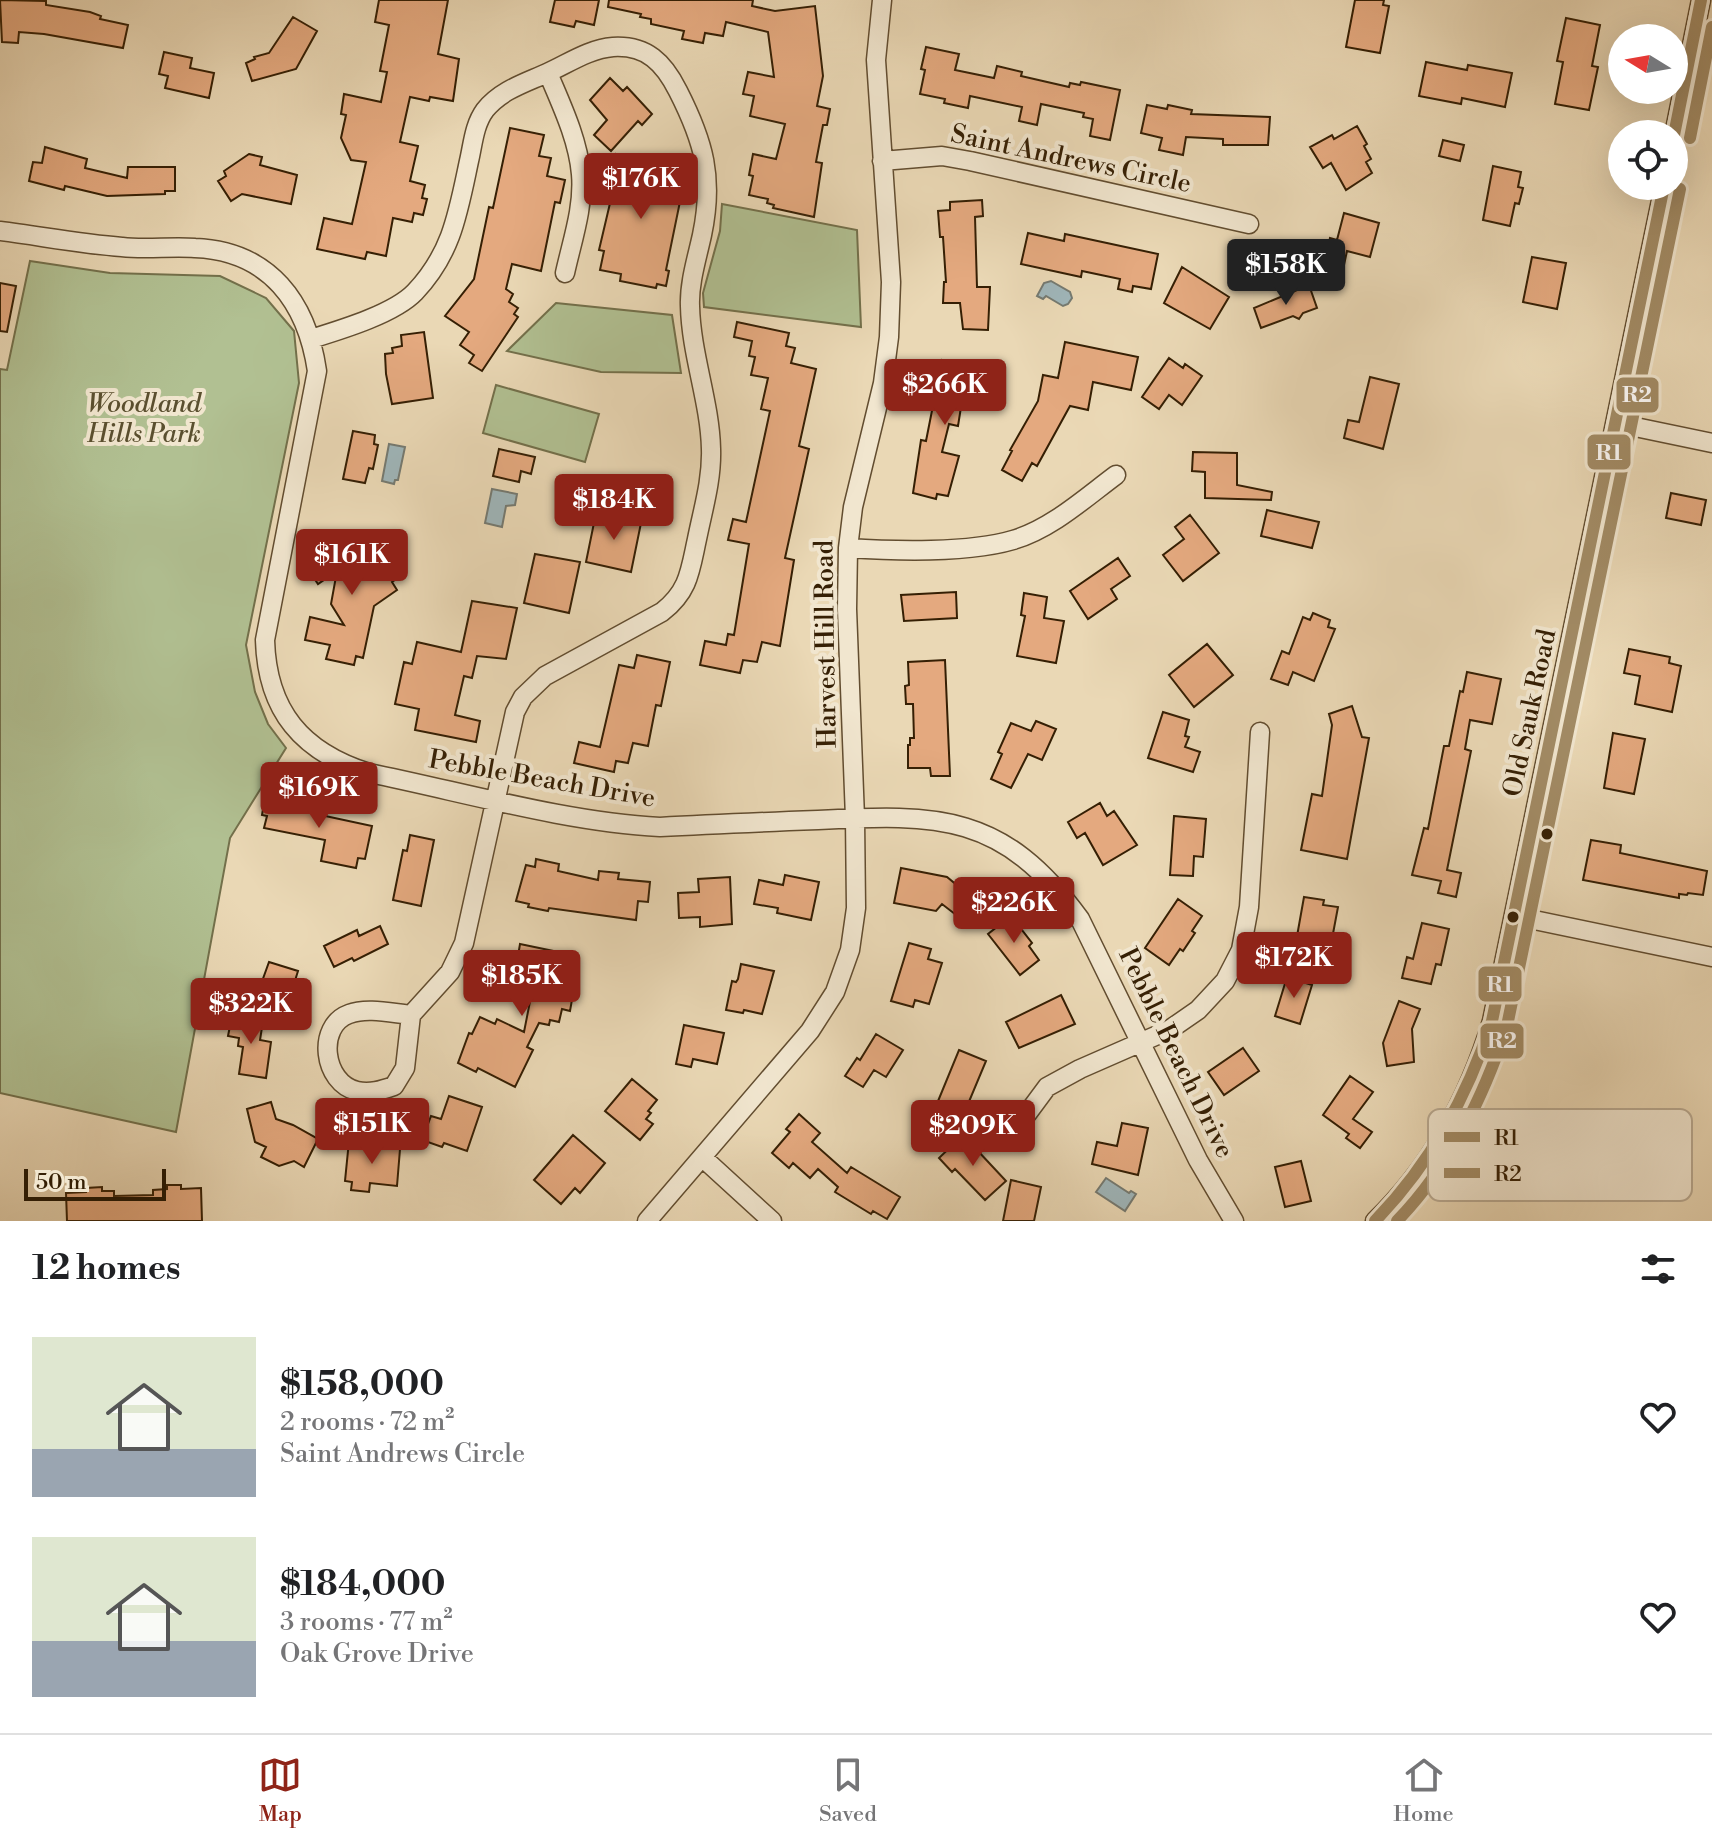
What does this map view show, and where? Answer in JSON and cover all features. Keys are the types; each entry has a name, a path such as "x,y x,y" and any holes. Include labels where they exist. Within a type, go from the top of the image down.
{"street":[{"name":"Harvest Hill Road","path":"647,1221 810,1031 835,992 850,950 856,908 848,548 853,507 883,383 891,282 876,60 882,0"},
{"path":"1677,120 1701,0"},
{"path":"311,339 395,307 413,295 439,264 456,223 477,124 502,95 597,48 639,50 655,58 668,70 695,125 708,171 705,221 690,293 690,312 711,447 710,479 687,585 675,602 662,612 557,669 532,686 523,697 515,712 464,943 450,972 411,1015 405,1068 394,1086 377,1092 358,1091 343,1085 332,1074 328,1043 335,1026 346,1014 364,1011 411,1015"},
{"path":"548,73 569,126 581,173 579,209 565,273"},
{"name":"Saint Andrews Circle","path":"882,161 942,156 1249,224"},
{"name":"Old Sauk Road","path":"1457,1109 1475,1074 1492,1021 1661,200"},
{"name":"Pebble Beach Drive","path":"0,231 124,248 198,248 238,257 261,270 295,301 311,339 317,371 270,604 265,662 270,685 290,724 308,742 338,762 369,773 637,825 660,827 903,817 953,823 1011,847 1050,881 1080,919 1198,1160 1234,1221"},
{"path":"1616,423 1712,443"},
{"path":"848,548 886,551 987,545 1014,540 1037,530 1116,475"},
{"path":"1027,1114 1047,1087 1169,1030 1214,996 1225,981 1241,950 1249,907 1260,732"},
{"path":"1515,916 1712,957"},
{"path":"702,1157 772,1221"},
{"name":"Old Sauk Road","path":"1375,1221 1428,1158"}],"green space":[{"path":"722,204 857,230 861,327 704,307 703,293 720,231"},
{"name":"Woodland Hills Park","path":"30,261 110,273 220,276 266,298 294,331 299,383 246,645 255,692 268,724 286,748 230,838 176,1132 0,1093 0,369 7,370"},
{"path":"556,303 672,315 681,373 601,372 507,351"},
{"path":"496,385 599,414 585,462 483,433"}],"water":[{"path":"1051,281 1070,292 1072,298 1068,304 1063,306 1046,296 1043,299 1037,296 1044,283"},
{"path":"389,444 405,447 398,480 394,484 382,481"},
{"path":"492,489 517,494 515,505 506,506 502,527 485,523"},
{"path":"1106,1178 1129,1193 1136,1194 1125,1211 1096,1192"}],"building":[{"path":"0,0 46,1 46,5 90,12 101,16 100,19 128,25 123,48 19,32 18,43 2,42"},
{"path":"379,0 448,0 438,54 459,59 453,101 410,97 400,142 418,146 410,181 425,185 422,198 427,199 423,215 414,213 412,222 393,218 386,256 367,252 365,259 317,249 324,218 352,224 366,162 351,160 341,138 346,115 341,114 344,94 381,102 387,72 380,71 389,25 375,22"},
{"path":"555,0 599,0 594,25 576,21 574,27 550,22"},
{"path":"609,0 753,0 752,6 775,11 815,6 823,76 817,106 830,109 827,125 823,125 816,162 822,163 814,217 773,208 774,205 767,203 768,199 749,195 753,154 776,159 785,124 750,116 754,96 743,94 748,72 774,77 768,32 726,22 723,36 705,33 703,43 682,39 684,31 651,24 651,19 640,17 641,14 608,7"},
{"path":"1355,0 1384,0 1383,5 1389,6 1380,53 1346,47"},
{"path":"293,17 317,31 296,69 252,81 246,63 269,53"},
{"path":"1566,18 1600,25 1592,66 1598,67 1589,110 1555,104 1563,62 1557,61"},
{"path":"926,47 959,54 955,70 994,78 997,66 1022,72 1021,76 1069,87 1070,83 1080,85 1081,82 1120,90 1110,140 1090,136 1093,119 1083,117 1084,113 1041,104 1037,125 1019,121 1022,107 970,96 968,108 920,94"},
{"path":"164,52 192,58 190,68 214,73 209,98 165,88 168,76 159,74"},
{"path":"1426,62 1467,70 1468,65 1512,73 1505,107 1462,98 1461,104 1419,96"},
{"path":"610,78 623,91 627,87 652,114 642,125 638,121 611,151 594,135 607,120 590,100"},
{"path":"1147,105 1167,109 1168,105 1192,110 1191,114 1270,117 1268,145 1223,145 1223,139 1186,137 1183,155 1159,150 1162,138 1141,133"},
{"path":"1357,126 1367,144 1364,146 1371,159 1366,162 1372,173 1346,190 1331,163 1323,168 1310,147 1332,135 1334,139"},
{"path":"510,128 544,135 539,156 551,158 547,176 565,180 560,203 555,202 541,271 512,264 506,289 513,294 509,302 518,308 514,314 518,317 482,371 469,363 474,355 460,345 469,332 445,316 474,279"},
{"path":"1443,140 1464,145 1460,161 1439,156"},
{"path":"45,147 87,159 85,168 127,178 128,167 175,167 175,191 107,196 29,181 33,162 42,163"},
{"path":"249,154 262,157 260,165 297,175 291,204 242,194 231,201 218,181 226,176 224,171"},
{"path":"616,154 678,166 675,180 684,182 666,270 669,271 666,286 657,284 656,288 620,281 621,274 600,270 604,251 599,250 615,182 611,181"},
{"path":"1493,166 1521,172 1518,187 1523,188 1519,204 1515,203 1510,226 1483,220"},
{"path":"982,200 983,216 975,217 977,287 990,287 988,330 963,329 960,303 943,303 946,282 938,211 950,210 950,202"},
{"path":"1344,213 1379,223 1370,257 1347,251 1344,265 1325,260 1330,238 1337,240"},
{"path":"1028,233 1064,241 1065,234 1158,254 1151,289 1133,286 1132,292 1118,289 1120,279 1082,271 1081,277 1021,264"},
{"path":"1532,257 1566,263 1557,309 1523,302"},
{"path":"1182,267 1229,297 1210,329 1164,303"},
{"path":"0,283 16,286 7,332 0,331"},
{"path":"1309,285 1317,308 1303,313 1299,319 1293,316 1261,328 1254,308"},
{"path":"737,322 789,333 786,346 795,348 791,363 816,369 799,446 809,449 785,558 794,560 780,646 762,642 757,662 743,660 740,673 700,665 705,641 726,645 728,634 734,635 749,544 728,540 733,519 746,522 770,411 761,409 768,378 751,375 755,357 749,356 752,341 734,337"},
{"path":"424,332 433,398 392,404 385,354 393,353 392,348 402,346 401,335"},
{"path":"1065,342 1138,357 1131,390 1093,382 1088,410 1070,406 1037,466 1032,463 1022,481 1002,470 1038,401 1043,375 1058,378"},
{"path":"1169,358 1202,376 1182,405 1169,395 1159,409 1142,397"},
{"path":"942,360 989,369 985,389 969,386 958,426 949,424 942,452 959,456 948,496 937,494 936,499 913,493 921,440 926,441"},
{"path":"1370,377 1399,384 1383,449 1344,438 1348,420 1359,422"},
{"path":"353,431 375,435 374,444 378,445 373,469 369,468 365,483 343,479"},
{"path":"499,449 535,457 531,474 521,471 519,482 493,476"},
{"path":"1193,452 1237,453 1237,485 1272,492 1271,500 1205,498 1205,472 1192,471"},
{"path":"1671,493 1706,500 1701,525 1666,518"},
{"path":"1267,510 1319,522 1312,548 1261,536"},
{"path":"596,513 641,523 631,572 586,562"},
{"path":"1190,515 1219,553 1183,581 1163,555 1184,539 1175,527"},
{"path":"352,536 367,558 389,544 402,563 394,568 399,577 392,582 397,590 374,606 363,658 356,656 354,665 326,659 330,645 305,640 310,617 344,625 331,604 337,571 318,584 310,572 314,569 310,563"},
{"path":"535,554 580,562 569,613 524,603"},
{"path":"1118,558 1130,576 1111,589 1117,599 1088,619 1070,591"},
{"path":"956,592 957,618 904,621 901,595"},
{"path":"1024,593 1047,597 1044,618 1064,621 1056,663 1017,656 1025,616 1021,615"},
{"path":"472,601 517,608 506,659 477,656 472,678 464,676 455,715 480,721 476,742 415,730 419,709 395,704 404,662 412,664 417,642 461,652"},
{"path":"1313,613 1330,620 1328,627 1335,629 1314,681 1293,672 1288,685 1271,679 1282,651 1289,654 1303,617 1310,620"},
{"path":"1207,644 1233,675 1194,707 1169,675"},
{"path":"1629,649 1670,657 1669,663 1681,666 1672,712 1635,704 1640,676 1624,673"},
{"path":"637,655 670,662 661,706 656,705 648,746 633,743 628,763 616,761 614,772 574,763 579,742 600,747 619,665 634,668"},
{"path":"945,660 950,776 931,776 930,768 908,768 908,745 910,738 914,738 913,704 906,704 905,686 909,685 908,662"},
{"path":"1467,672 1501,679 1492,724 1470,720 1465,749 1471,751 1447,870 1461,873 1456,897 1438,893 1441,881 1412,875 1424,828 1428,829 1444,746 1449,746"},
{"path":"1352,706 1362,737 1369,738 1347,859 1301,850 1312,794 1322,796 1332,725 1329,714"},
{"path":"1163,712 1189,720 1185,736 1189,737 1185,747 1200,752 1193,772 1148,758"},
{"path":"1036,721 1056,729 1042,760 1028,754 1011,788 991,779 1002,754 998,752 1011,723 1031,731"},
{"path":"1613,733 1645,739 1634,794 1604,788"},
{"path":"266,792 292,797 291,803 307,806 307,809 317,811 316,814 372,826 365,859 358,858 356,868 321,861 325,840 264,828 267,816 262,815"},
{"path":"1100,803 1107,816 1114,811 1137,845 1103,865 1085,833 1077,838 1068,822"},
{"path":"1174,816 1206,819 1203,857 1194,856 1193,876 1170,875"},
{"path":"410,835 434,840 421,906 393,900 403,850 407,851"},
{"path":"1591,840 1621,845 1620,853 1707,871 1703,895 1679,894 1679,898 1583,880"},
{"path":"536,859 559,864 558,871 598,880 599,871 619,873 618,879 650,882 648,902 638,901 636,920 528,907 529,904 516,901 526,865 535,867"},
{"path":"901,868 947,877 976,901 960,918 942,904 936,911 894,903"},
{"path":"785,875 819,882 811,920 777,913 778,908 754,904 759,880 783,885"},
{"path":"730,877 732,924 700,927 700,917 679,918 678,893 699,892 698,879"},
{"path":"1304,897 1324,900 1323,905 1338,907 1332,939 1323,937 1319,958 1294,953"},
{"path":"1178,899 1202,916 1183,951 1180,949 1169,965 1145,948"},
{"path":"1011,916 1032,943 1029,946 1039,960 1020,975 988,934"},
{"path":"1422,923 1449,929 1441,965 1436,964 1431,984 1402,978 1407,957 1413,959"},
{"path":"380,926 388,944 334,967 324,946 357,930 359,936"},
{"path":"909,943 931,949 928,959 942,963 929,1004 915,1000 913,1007 891,1001"},
{"path":"520,944 573,955 568,975 576,977 570,1011 562,1009 559,1022 550,1020 549,1025 539,1023 527,1047 533,1050 515,1087 478,1068 476,1072 458,1063 469,1033 472,1034 480,1017 495,1024 497,1019 524,1032 536,971 516,968"},
{"path":"269,962 298,971 285,1013 269,1007 274,991 260,987"},
{"path":"741,964 774,971 762,1014 726,1010 732,981 738,979"},
{"path":"1287,977 1312,985 1300,1024 1275,1016"},
{"path":"1061,995 1075,1024 1019,1048 1006,1022"},
{"path":"1399,1001 1420,1009 1412,1029 1414,1062 1387,1066 1383,1043"},
{"path":"232,1016 263,1021 260,1040 271,1042 266,1078 239,1074 243,1047 238,1046 239,1038 228,1036"},
{"path":"684,1025 724,1033 717,1064 693,1059 691,1067 676,1064"},
{"path":"876,1034 903,1050 886,1077 874,1070 863,1087 845,1076 857,1058 860,1060"},
{"path":"1243,1048 1259,1071 1224,1095 1208,1072"},
{"path":"959,1050 986,1061 963,1116 936,1106"},
{"path":"1350,1076 1373,1092 1353,1119 1372,1132 1360,1148 1346,1138 1349,1134 1323,1115"},
{"path":"632,1079 657,1100 646,1119 653,1124 640,1140 605,1111"},
{"path":"449,1096 482,1107 467,1151 422,1140 431,1116 441,1119"},
{"path":"271,1102 276,1119 318,1139 304,1167 294,1161 279,1166 261,1157 266,1147 255,1142 247,1109"},
{"path":"799,1114 820,1133 812,1142 847,1173 851,1167 900,1197 887,1219 873,1211 871,1214 835,1192 838,1187 818,1169 810,1178 793,1163 789,1168 772,1153 790,1132 786,1129"},
{"path":"1122,1123 1148,1128 1138,1175 1092,1164 1097,1142 1117,1146"},
{"path":"573,1135 605,1163 580,1193 575,1188 561,1204 534,1180"},
{"path":"963,1135 1006,1181 985,1200 955,1169 952,1172 939,1158"},
{"path":"349,1141 400,1149 397,1186 370,1183 369,1192 351,1190 352,1182 345,1181"},
{"path":"1301,1161 1311,1201 1285,1207 1275,1167"},
{"path":"1011,1180 1041,1187 1034,1221 1003,1221"},
{"path":"167,1185 181,1185 181,1189 201,1188 202,1221 67,1221 66,1193 102,1187 102,1191 114,1191 114,1196 153,1195 153,1190 167,1189"}],"transit line":[{"name":"R1","path":"1677,120 1701,0"},
{"name":"R2","path":"1690,138 1712,27"},
{"name":"R1","path":"1455,1109 1492,1021 1661,200"},
{"name":"R2","path":"1474,1109 1507,1026 1678,200"},
{"name":"R1","path":"1375,1221 1428,1155"},
{"name":"R2","path":"1397,1221 1428,1184"}]}
